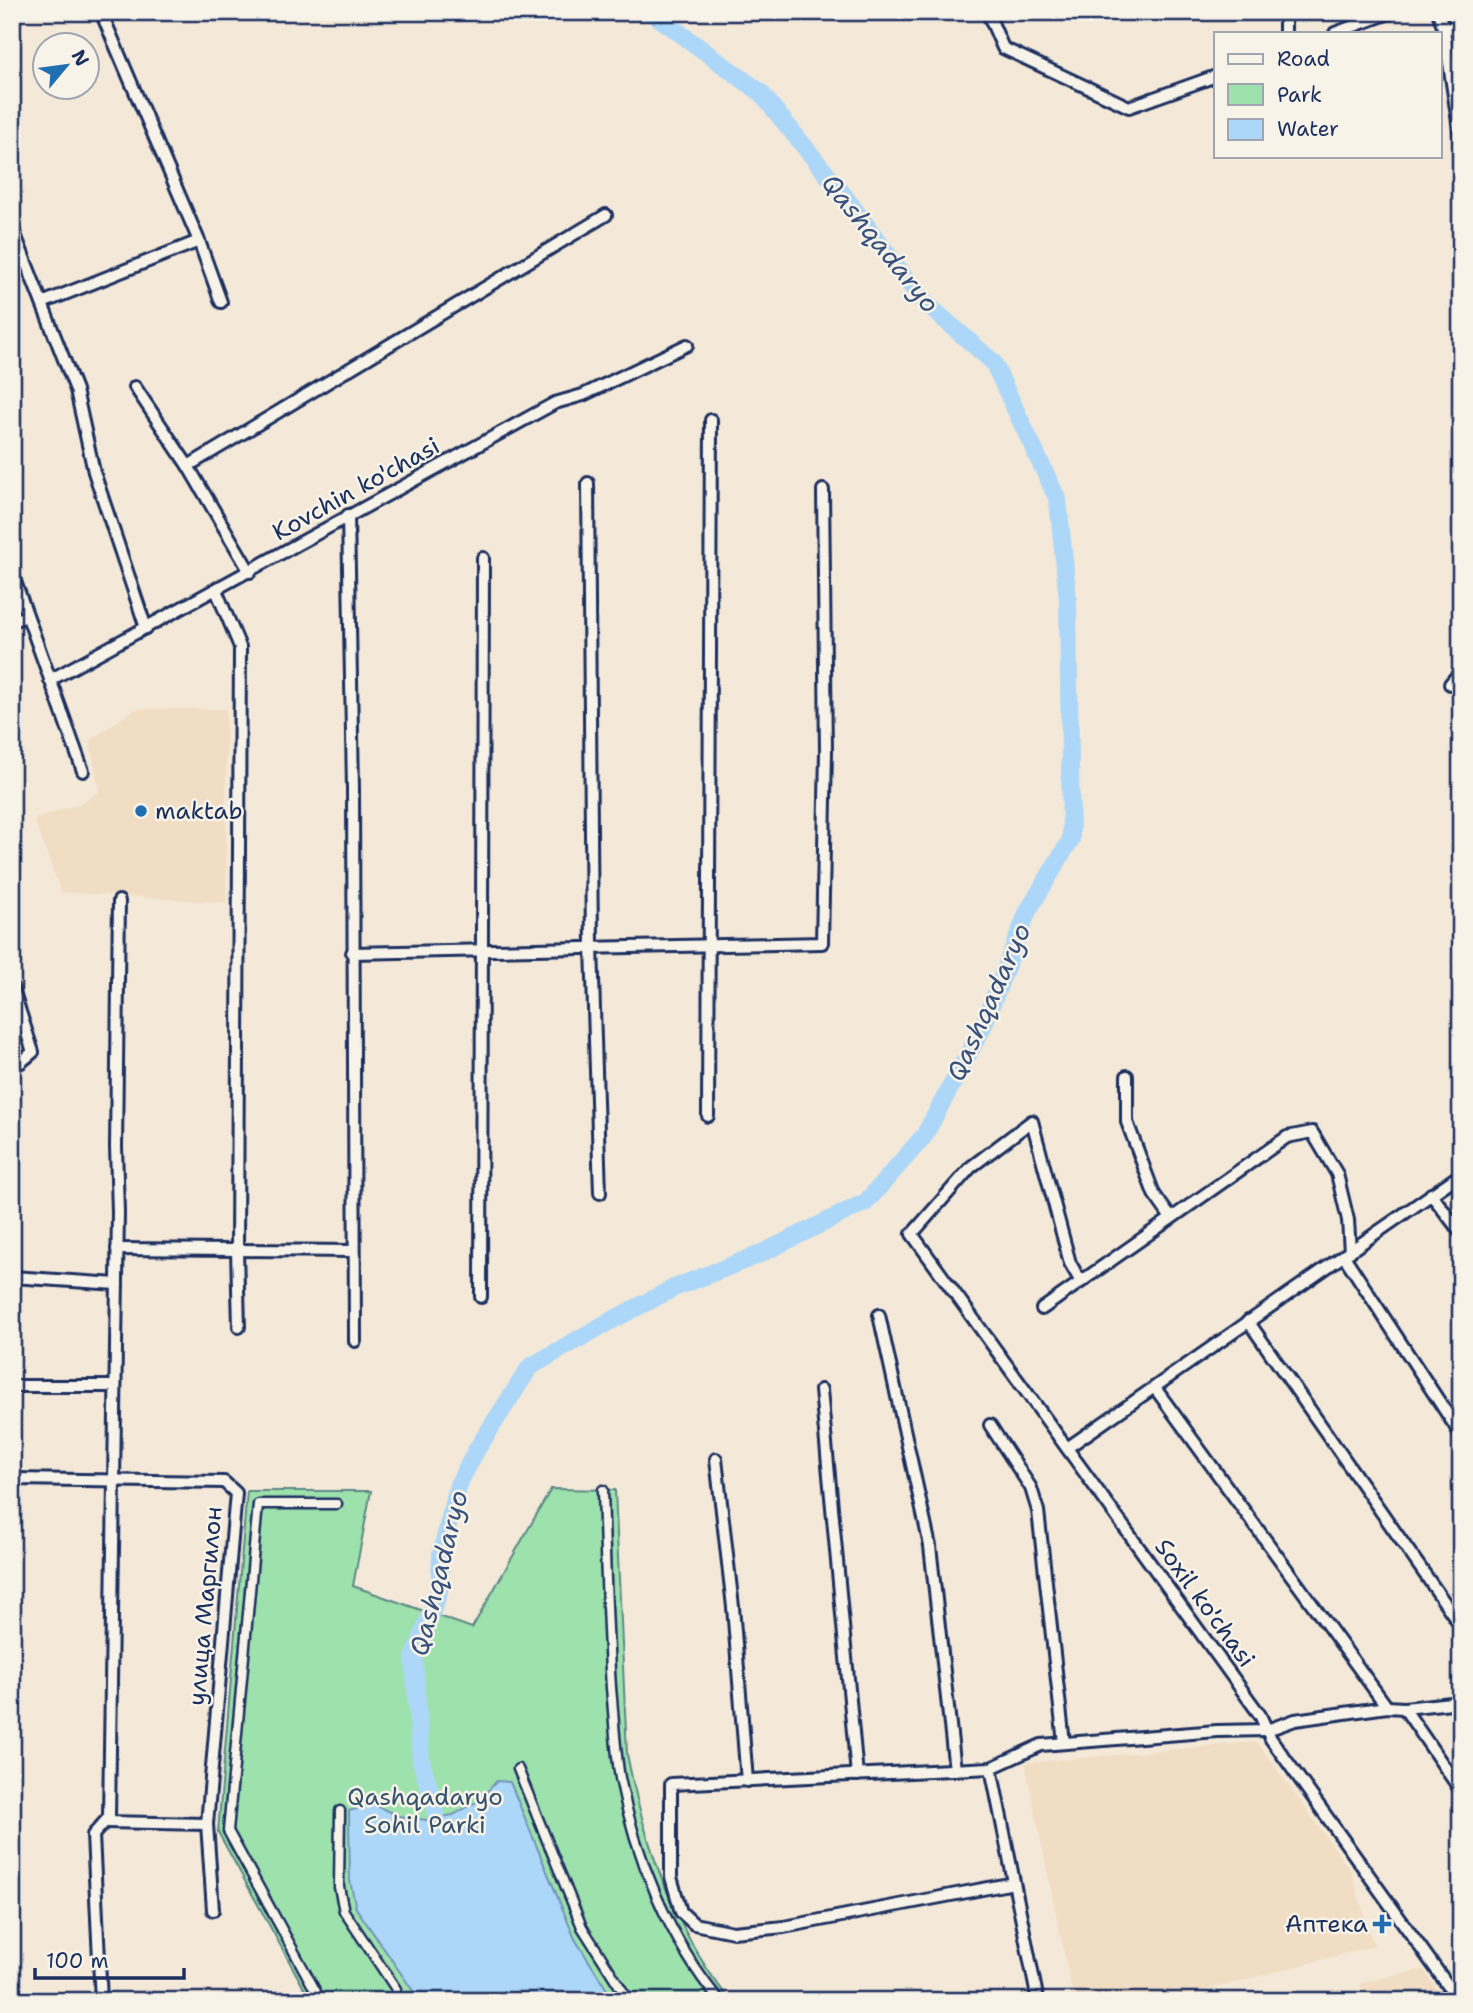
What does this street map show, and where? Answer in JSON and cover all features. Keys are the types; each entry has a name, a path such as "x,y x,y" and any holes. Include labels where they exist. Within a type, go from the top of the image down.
{"street":[{"path":"102,12 199,241 221,302"},
{"path":"985,12 1003,48 1129,107 1214,77"},
{"path":"1285,12 1286,32"},
{"path":"1338,32 1392,12"},
{"path":"1438,12 1444,30 1461,142"},
{"path":"1444,30 1461,24"},
{"path":"188,466 606,215"},
{"path":"12,227 76,390 94,471 146,628"},
{"path":"42,303 199,241"},
{"name":"Kovchin ko'chasi","path":"50,680 555,403 583,395 687,345"},
{"path":"135,387 188,466 250,572"},
{"path":"708,1116 711,420"},
{"path":"588,483 593,947 600,1193"},
{"path":"352,953 822,943 826,752 823,490"},
{"path":"348,515 355,1341"},
{"path":"481,1297 483,558"},
{"path":"12,573 83,771"},
{"path":"216,590 240,647 237,1250 239,1327"},
{"path":"12,621 27,616"},
{"path":"1450,684 1461,671"},
{"path":"101,2001 93,1835 109,1817 120,901"},
{"path":"12,987 33,1052 21,1062 12,1060"},
{"path":"1127,1076 1126,1122 1154,1194 1171,1218"},
{"name":"Soxil ko'chasi","path":"1081,1282 1070,1263 1032,1121 971,1167 912,1234 1260,1716 1287,1762 1459,2001"},
{"path":"1042,1309 1287,1137 1312,1132 1337,1174 1348,1220 1347,1254 1461,1435"},
{"path":"1066,1448 1461,1174"},
{"path":"1431,1195 1461,1233"},
{"path":"117,1249 354,1251"},
{"path":"12,1277 117,1283"},
{"path":"879,1315 930,1546 955,1770"},
{"path":"1248,1321 1461,1626"},
{"path":"12,1386 115,1386"},
{"path":"1155,1388 1387,1707"},
{"path":"821,1390 857,1775"},
{"path":"990,1425 1031,1488 1038,1511 1064,1743"},
{"path":"716,1459 733,1607 747,1780"},
{"name":"улица Маргилон","path":"12,1479 224,1482 236,1493 207,1824 213,1910"},
{"path":"603,1490 607,1627 620,1777 635,1836 659,1903 704,1982 720,2001"},
{"path":"321,2001 228,1831 258,1504 337,1504"},
{"path":"1014,1883 784,1927 733,1932 694,1924 681,1912 671,1877 671,1784 991,1768 1041,1745 1217,1731 1267,1730 1295,1720 1387,1707 1404,1708 1461,1702"},
{"path":"1404,1708 1461,1791"},
{"path":"991,1768 1038,2001"},
{"path":"518,1769 582,1927 629,2001"},
{"path":"340,1811 340,1887 344,1911 396,1989"},
{"path":"105,1822 207,1824"}],"shaded area":[{"name":"maktab","path":"135,709 226,709 226,903 61,892 34,819 79,804 99,792 90,740"},
{"path":"1257,1742 1351,1871 1374,1946 1176,1998 1176,2001 1074,2001 1025,1763"},
{"path":"1423,1969 1445,2001 1364,2001 1360,1983"}],"green space":[{"name":"Qashqadaryo Sohil Parki","path":"551,1489 615,1490 627,1754 634,1787 652,1852 678,1916 693,1946 731,2001 311,2001 218,1832 247,1491 371,1491 353,1586 472,1628"}],"water":[{"path":"497,1781 510,1782 575,1939 614,2001 420,2001 356,1908 350,1881 349,1811 373,1804 398,1816 426,1820 453,1815 478,1801"}],"waterway":[{"name":"Qashqadaryo","path":"439,1840 435,1807 421,1761 414,1659 439,1592 441,1554 458,1485 477,1449 530,1367 674,1288 758,1255 866,1202 924,1136 982,1029 1028,911 1071,839 1068,600 1058,500 993,362 921,299 846,198 760,92 651,12"}],"place":[{"name":"maktab","path":"141,811"},
{"name":"Аптека","path":"1382,1924"}]}
